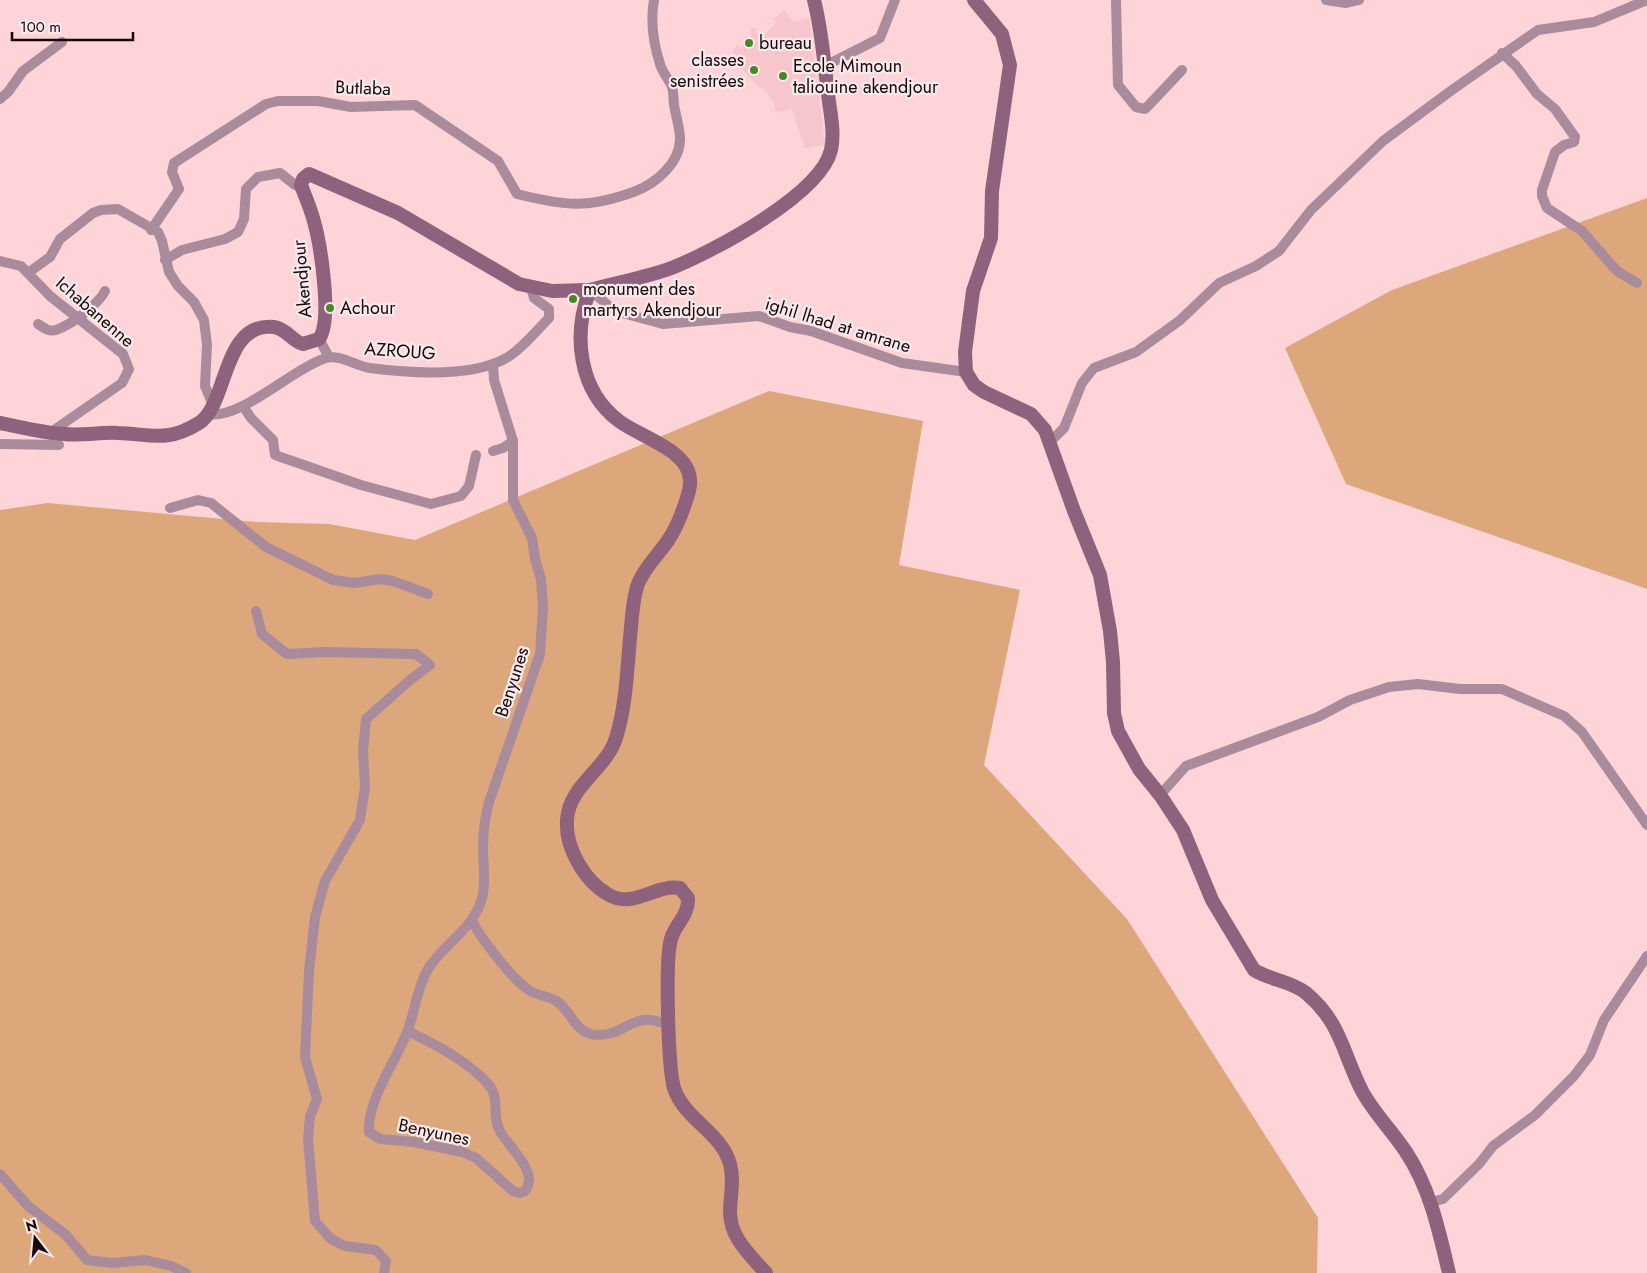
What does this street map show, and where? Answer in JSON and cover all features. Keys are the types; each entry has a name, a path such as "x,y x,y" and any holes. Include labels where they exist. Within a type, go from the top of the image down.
{"main road":[{"path":"302,187 305,177 314,175 332,186 398,213 508,278 531,288 552,291 590,290 656,273 682,264 751,228 801,192 828,160 831,150 831,121 820,20 814,0"},
{"path":"974,0 1002,34 1010,65 992,192 991,238 973,291 965,352 966,372 974,385 984,392 1031,414 1045,430 1051,441 1064,484 1100,575 1110,631 1114,713 1118,731 1139,769 1160,795 1183,830 1212,900 1254,970 1293,985 1306,993 1334,1026 1343,1043 1361,1089 1407,1153 1431,1202 1449,1273"},
{"name":"Akendjour","path":"210,409 228,364 249,334 270,327 286,331 303,344 312,343 320,339 325,320 322,262 313,218 302,187"},
{"path":"590,290 582,314 579,337 584,365 593,390 602,404 618,420 638,434 672,452 683,461 688,470 690,481 677,524 639,582 633,601 627,673 616,739 602,764 575,793 568,809 567,833 574,855 586,874 609,895 626,900 672,887 680,888 688,898 687,913 675,930 669,951 670,1059 674,1087 681,1103 718,1143 730,1162 732,1178 730,1223 740,1245 766,1273"},
{"path":"0,423 65,434 120,433 163,437 193,426 210,409"}],"street":[{"name":"Butlaba","path":"151,230 179,189 172,172 174,163 201,147 253,110 278,101 318,101 351,107 414,105 498,161 517,194 557,204 582,205 611,199 641,189 659,178 670,166 680,148 673,90 660,65 655,44 651,18 654,0"},
{"path":"825,66 880,38 895,0"},
{"path":"1116,0 1118,85 1136,107 1145,109 1182,70"},
{"path":"1326,0 1346,3 1359,0"},
{"path":"1051,441 1064,428 1082,383 1094,368 1136,352 1179,321 1219,283 1256,266 1280,251 1311,210 1383,141 1502,53 1538,30 1594,22 1647,0"},
{"path":"0,99 8,92 23,71 62,42"},
{"path":"1502,53 1516,66 1537,94 1555,109 1575,137 1574,142 1564,145 1555,152 1542,190 1544,203 1547,208 1590,238 1617,270 1637,283"},
{"path":"166,260 182,250 226,239 238,232 244,219 246,189 258,177 280,173 295,185 302,187"},
{"path":"28,273 50,257 60,240 97,211 118,209 151,230 158,232 173,279 194,302 204,320 207,345 206,386 210,409 226,414 329,357 320,339"},
{"name":"Ichabanenne","path":"0,261 21,266 50,296 123,354 129,369 122,383 51,432"},
{"name":"AZROUG","path":"329,357 338,357 368,368 399,370 466,370 493,364 513,353 548,318 549,309 534,298 531,288"},
{"path":"38,324 46,330 56,330 93,307 105,290"},
{"name":"ighil lhad at amrane","path":"590,290 615,311 663,324 759,316 790,327 811,331 902,363 966,372"},
{"name":"Benyunes","path":"408,1031 444,1049 490,1085 496,1100 498,1128 528,1172 528,1182 525,1191 520,1193 513,1191 476,1158 462,1152 414,1142 380,1139 369,1132 368,1124 382,1081 408,1031 420,984 429,968 472,922 481,903 484,889 483,845 489,802 540,654 543,639 543,594 534,546 513,500 513,441 494,380 493,364"},
{"path":"243,406 275,443 273,451 275,455 361,485 431,504 461,496 469,486 476,455"},
{"path":"493,451 503,448 513,441"},
{"path":"0,444 59,445"},
{"path":"170,508 198,500 211,503 260,544 333,580 355,583 380,579 393,581 428,594"},
{"path":"256,611 262,634 287,654 324,652 416,654 430,664 366,719 363,751 365,787 360,820 325,881 315,917 309,972 306,1057 317,1098 310,1116 308,1139 316,1221 330,1239 345,1246 376,1250 386,1261 384,1273"},
{"path":"1160,795 1186,766 1318,716 1350,700 1388,687 1418,684 1460,689 1502,689 1564,716 1582,732 1647,825"},
{"path":"472,922 484,943 525,986 559,1002 578,1026 587,1033 604,1034 645,1019 654,1019 670,1026"},
{"path":"1431,1202 1443,1199 1479,1164 1493,1146 1535,1115 1574,1076 1590,1055 1604,1020 1647,956"},
{"path":"0,1174 28,1206 66,1235 87,1260 112,1264 145,1260 171,1266 186,1273"}],"shaded area":[{"name":"Ecole Mimoun taliouine akendjour","path":"784,10 794,22 809,17 825,144 805,149 792,109 776,113 774,103 735,61 738,58 732,51 738,45 740,48 751,38 751,28 756,28 756,32 762,38 776,22 773,20"},
{"path":"1647,198 1647,589 1346,484 1285,348 1392,290"},
{"path":"769,391 923,421 899,565 1020,590 984,765 1127,919 1318,1218 1317,1273 0,1273 0,510 48,503 256,522 329,524 415,540"}],"place":[{"name":"bureau","path":"749,43"},
{"name":"classes senistrées","path":"754,70"},
{"name":"Ecole Mimoun taliouine akendjour","path":"783,76"},
{"name":"monument des martyrs Akendjour","path":"573,299"},
{"name":"Achour","path":"330,308"}]}
